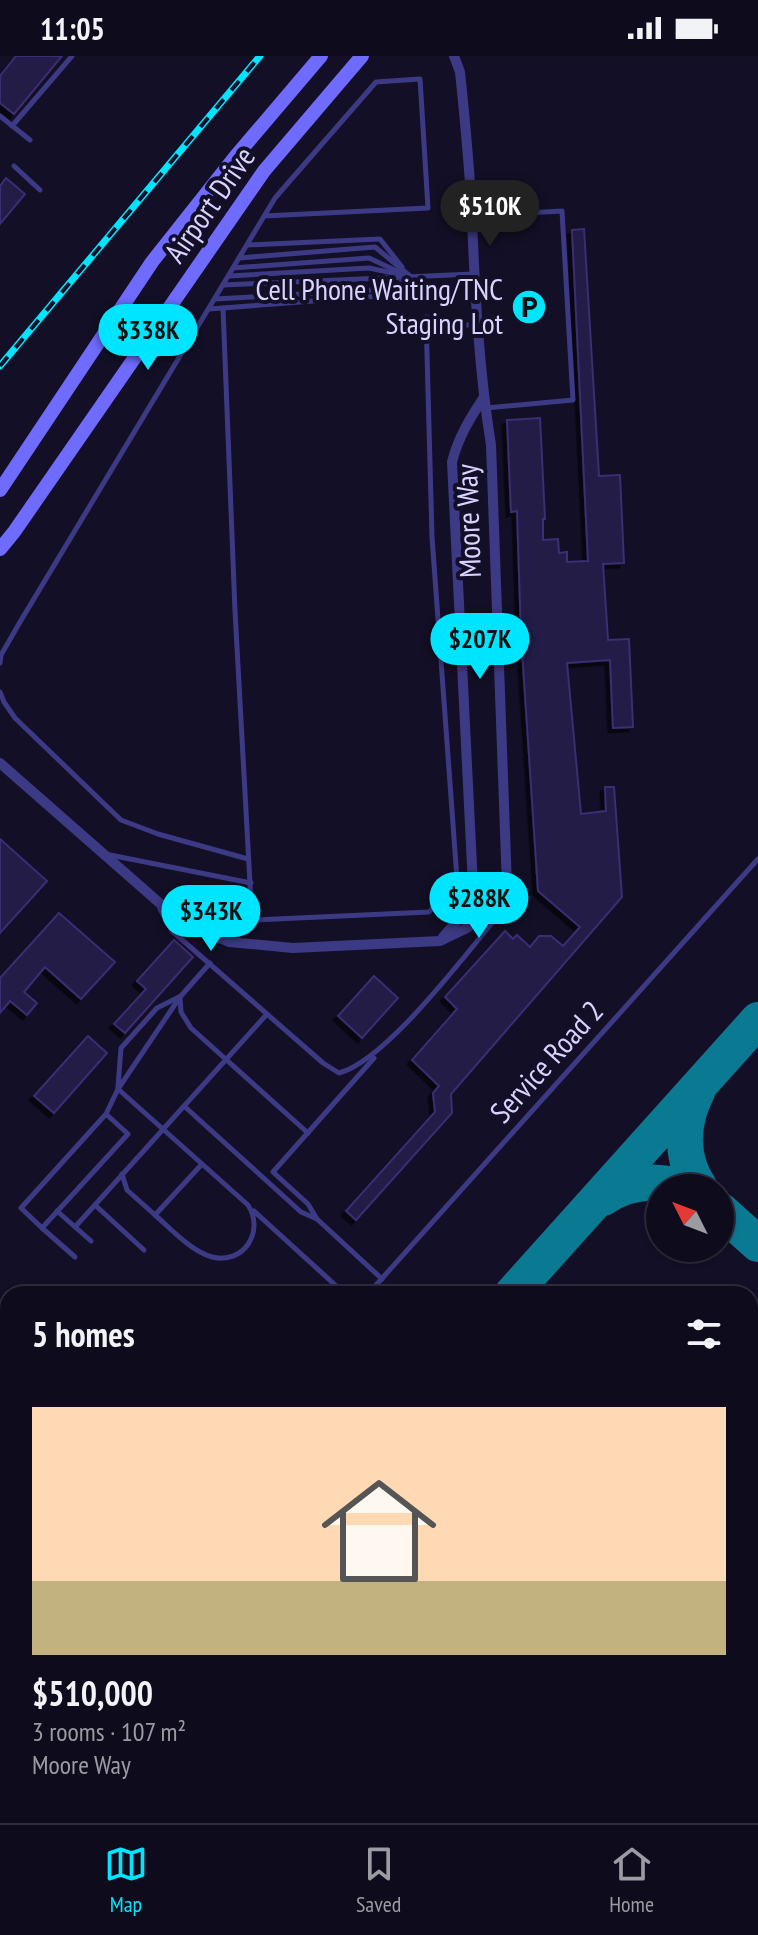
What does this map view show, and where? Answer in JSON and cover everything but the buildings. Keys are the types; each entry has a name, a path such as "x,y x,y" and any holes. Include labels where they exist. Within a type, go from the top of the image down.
{"main road":[{"name":"Airport Drive","path":"0,490 152,262 235,157 321,56"},
{"name":"Airport Drive","path":"0,549 264,171 362,56"}],"street":[{"name":"Moore Way","path":"454,56 460,72 484,403 491,445 507,887 498,905"},
{"path":"440,941 469,907 473,886 452,462 466,425 484,403"},
{"path":"0,763 180,921 229,942 293,948 440,941 467,928 498,905"}],"lane":[{"path":"12,126 72,56"},
{"path":"0,663 1,655 27,611 209,309 228,276 247,245 264,216 275,198 376,82 420,79 428,208 264,216"},
{"path":"0,116 30,140"},
{"path":"14,166 40,190"},
{"path":"472,216 562,211 573,400 518,405 484,403"},
{"path":"247,245 380,239 410,277"},
{"path":"239,258 375,247 410,277"},
{"path":"233,268 369,258 410,277"},
{"path":"228,276 369,268 410,277"},
{"path":"223,285 474,274"},
{"path":"215,299 390,289 410,277"},
{"path":"209,309 392,295 410,277"},
{"path":"223,308 252,920 429,912 457,879 432,537 426,317 457,326 478,324"},
{"path":"0,692 15,718 121,820 158,834 249,859"},
{"path":"105,854 251,883"},
{"name":"Service Road 2","path":"375,1286 758,859"},
{"path":"154,897 172,931 323,1063 339,1073 354,1069 388,1042"},
{"path":"382,1279 317,1219 308,1204 273,1172 493,922 498,905"},
{"path":"75,1257 21,1208 106,1114 118,1089 180,997 210,963"},
{"path":"180,997 181,1012 191,1028 308,1133"},
{"path":"118,1089 121,1048 157,1008 180,997"},
{"path":"75,1227 267,1014"},
{"path":"118,1089 336,1286"},
{"path":"184,1106 301,1212 317,1219"},
{"path":"42,1228 128,1134 106,1114"},
{"path":"155,1215 202,1164"},
{"path":"122,1174 127,1190 202,1253 216,1258 229,1258 241,1252 253,1239 256,1225 248,1205"},
{"path":"95,1205 144,1250"},
{"path":"57,1211 91,1241"}],"taxiway":[{"path":"519,1286 758,1020"},
{"path":"692,1174 685,1141 688,1116 697,1092"},
{"path":"603,1198 622,1188 646,1183"},
{"path":"734,1223 758,1244"}],"railway":[{"path":"0,366 260,56"}],"place":[{"name":"Cell Phone Waiting/TNC Staging Lot","path":"529,307"}]}
